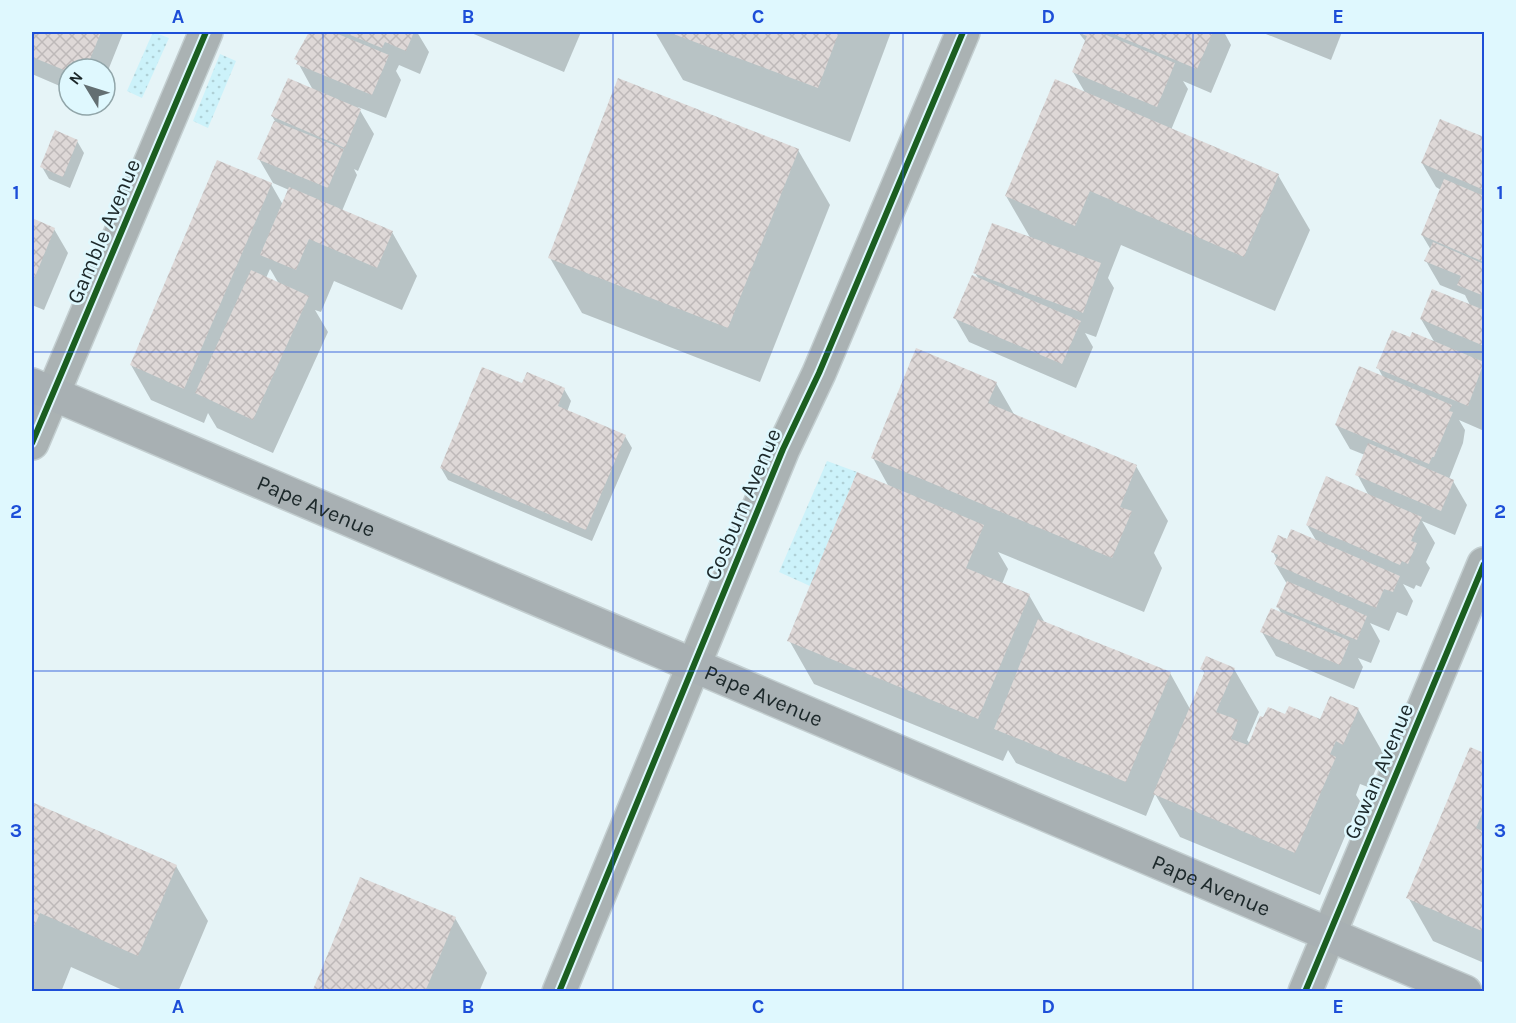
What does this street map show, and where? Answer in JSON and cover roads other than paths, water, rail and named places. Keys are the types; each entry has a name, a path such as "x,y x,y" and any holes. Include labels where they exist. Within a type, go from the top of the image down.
{"main road":[{"name":"Pape Avenue","path":"42,389 1465,992"}],"street":[{"name":"Gamble Avenue","path":"32,443 42,389 206,32"},
{"name":"Cosburn Avenue","path":"559,992 783,448 819,373 963,32"},
{"name":"Gowan Avenue","path":"1305,992 1485,564"}]}
